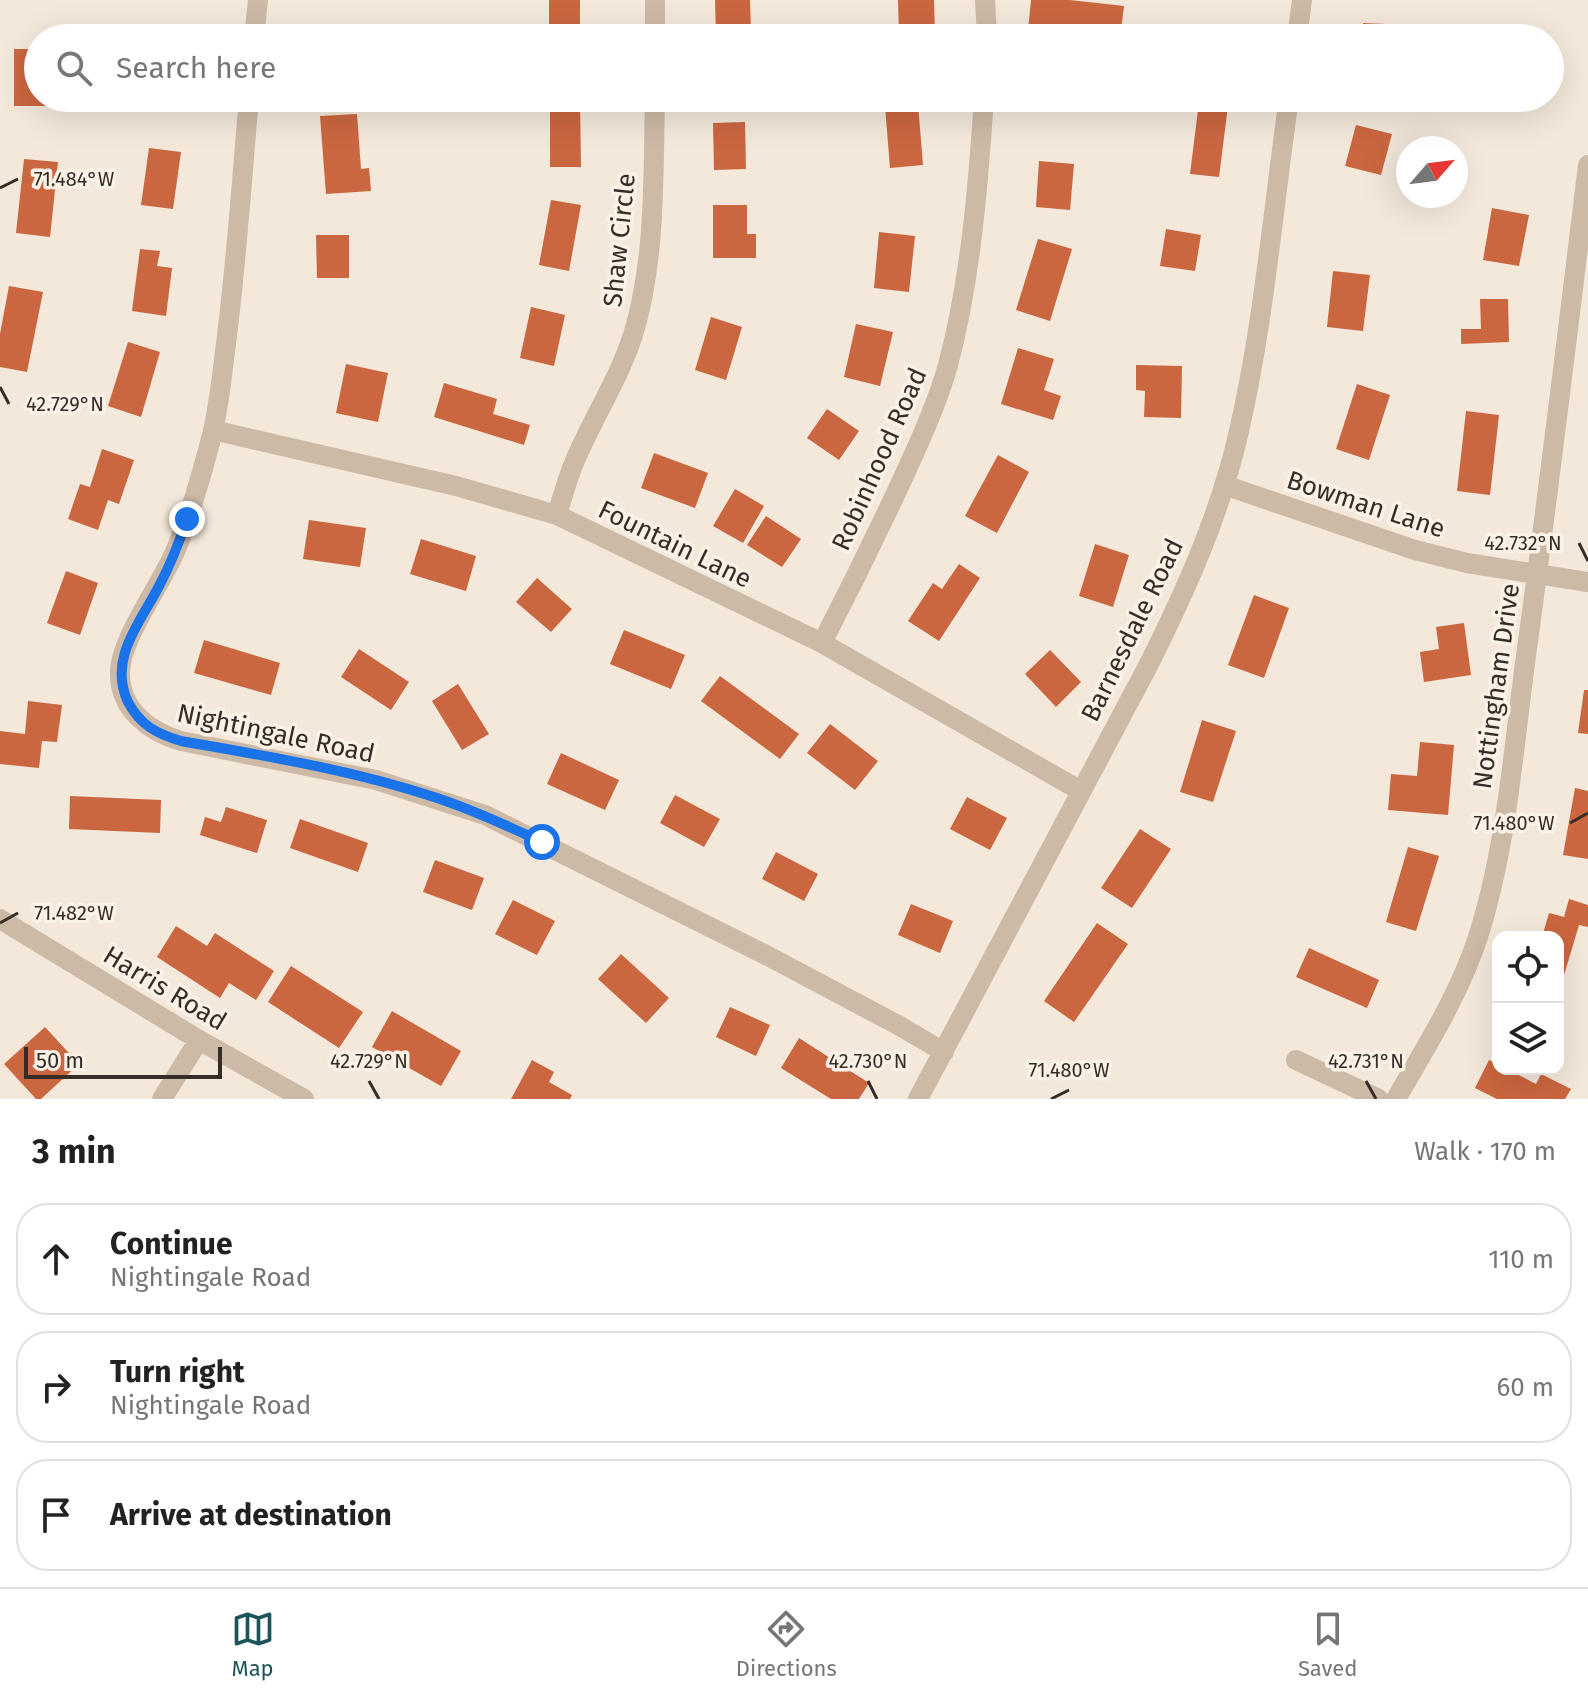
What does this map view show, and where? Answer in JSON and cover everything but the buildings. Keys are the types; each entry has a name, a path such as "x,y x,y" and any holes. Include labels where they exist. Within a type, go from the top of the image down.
{"street":[{"path":"255,24 258,0"},
{"path":"655,0 655,24"},
{"path":"985,0 986,24"},
{"path":"1299,24 1302,0"},
{"name":"Nightingale Road","path":"248,112 231,304 213,430 177,549 122,659 120,676 133,711 145,725 160,735 376,780 485,815 768,956 944,1052"},
{"name":"Shaw Circle","path":"557,515 575,462 619,374 633,334 650,238 654,112"},
{"name":"Robinhood Road","path":"822,643 927,425 948,365 976,193 983,112"},
{"name":"Barnesdale Road","path":"918,1099 1182,598 1224,485 1239,431 1287,112"},
{"name":"Nottingham Drive","path":"1396,1099 1448,1007 1477,938 1500,844 1538,574 1588,165"},
{"name":"Fountain Lane","path":"213,430 456,486 557,515 822,643 1081,791"},
{"name":"Bowman Lane","path":"1224,485 1415,550 1467,563 1588,582"},
{"name":"Harris Road","path":"0,919 199,1040 304,1099"},
{"path":"162,1099 199,1040"},
{"path":"1296,1060 1379,1099"}],"route":[{"path":"187,519 160,586 136,626 122,659 120,676 125,694 133,711 145,725 160,735 181,741 333,770 435,797 485,815 542,842"}]}
